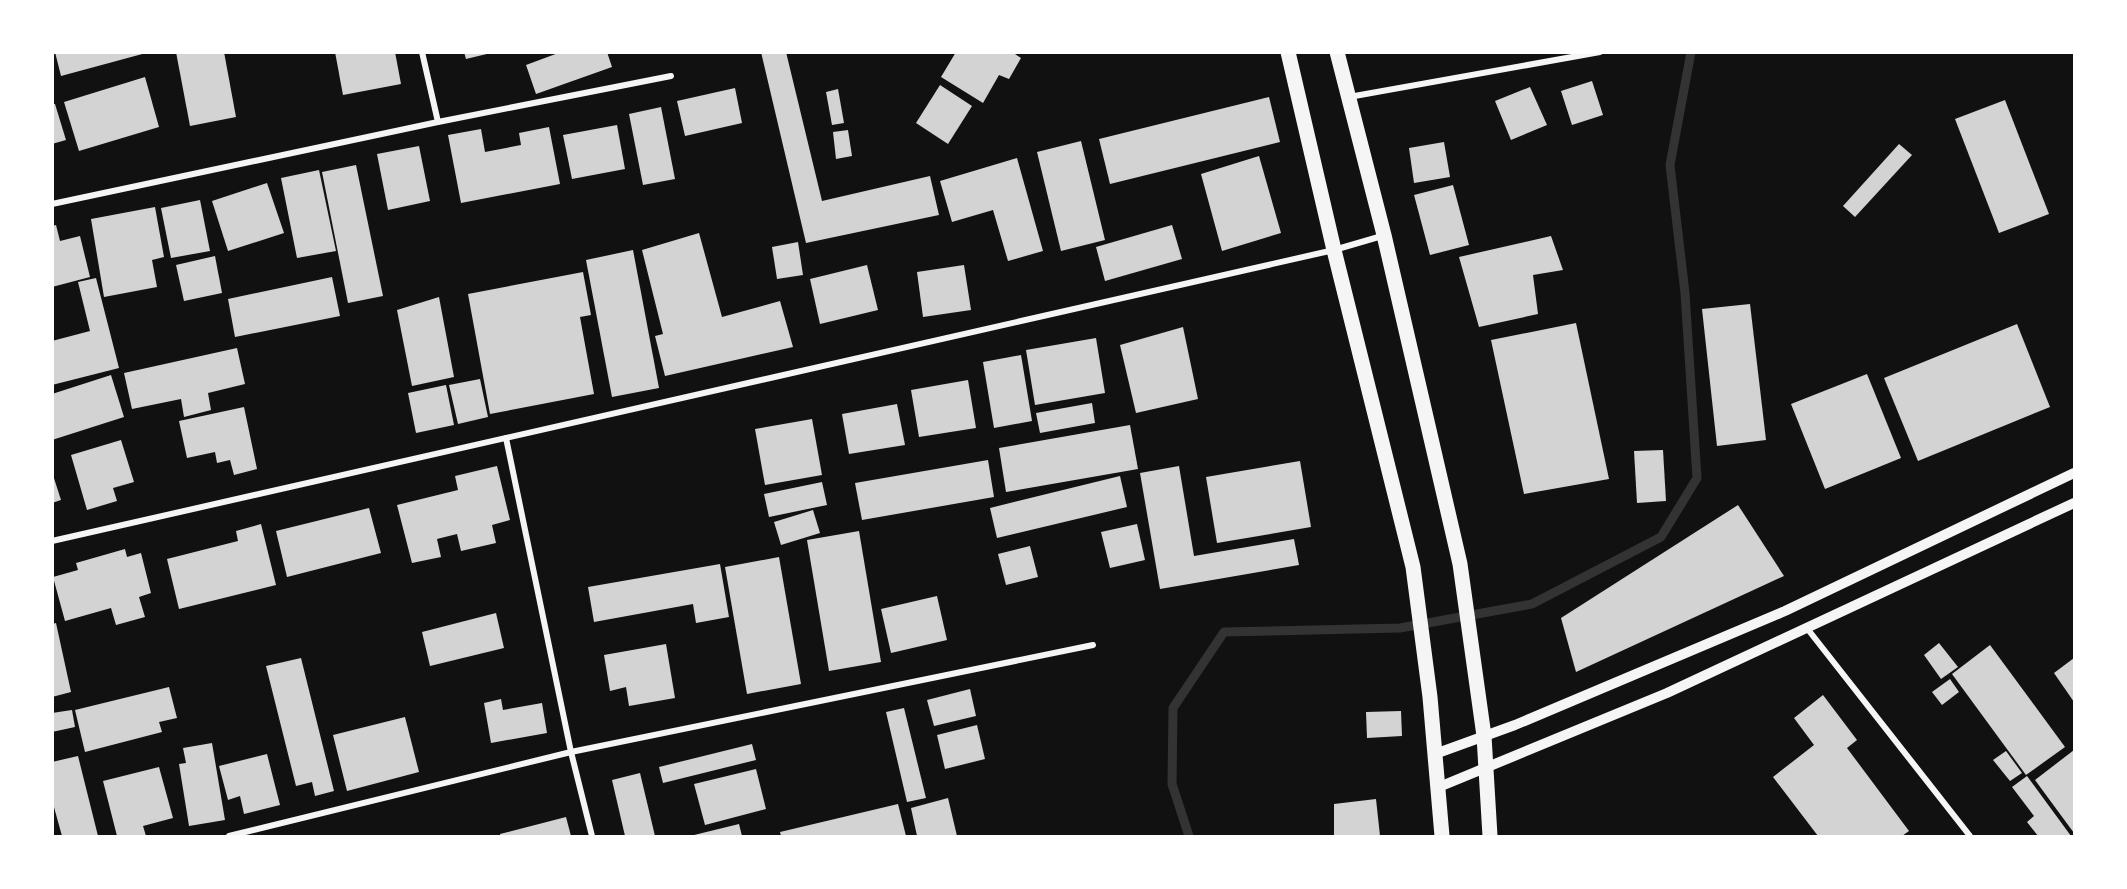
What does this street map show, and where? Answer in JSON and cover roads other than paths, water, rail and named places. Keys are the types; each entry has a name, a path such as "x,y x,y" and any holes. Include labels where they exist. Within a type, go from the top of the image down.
{"main road":[{"path":"1288,52 1334,250 1413,567 1430,697 1442,837"},
{"path":"1337,52 1384,235 1460,564 1480,698 1490,837"}],"street":[{"path":"422,52 438,122"},
{"path":"1348,97 1600,52"},
{"path":"52,204 438,122 671,76"},
{"path":"52,541 1334,250 1384,235"},
{"path":"506,438 592,837"},
{"path":"1435,754 1515,725 1785,611 2074,473"},
{"path":"1438,787 1666,693 2074,503"},
{"path":"1806,627 1970,837"},
{"path":"229,837 572,752 1093,645"}],"waterway":[{"path":"1189,836 1172,784 1173,708 1224,632 1400,628 1532,604 1661,537 1697,478 1685,293 1670,165 1691,52"}]}
